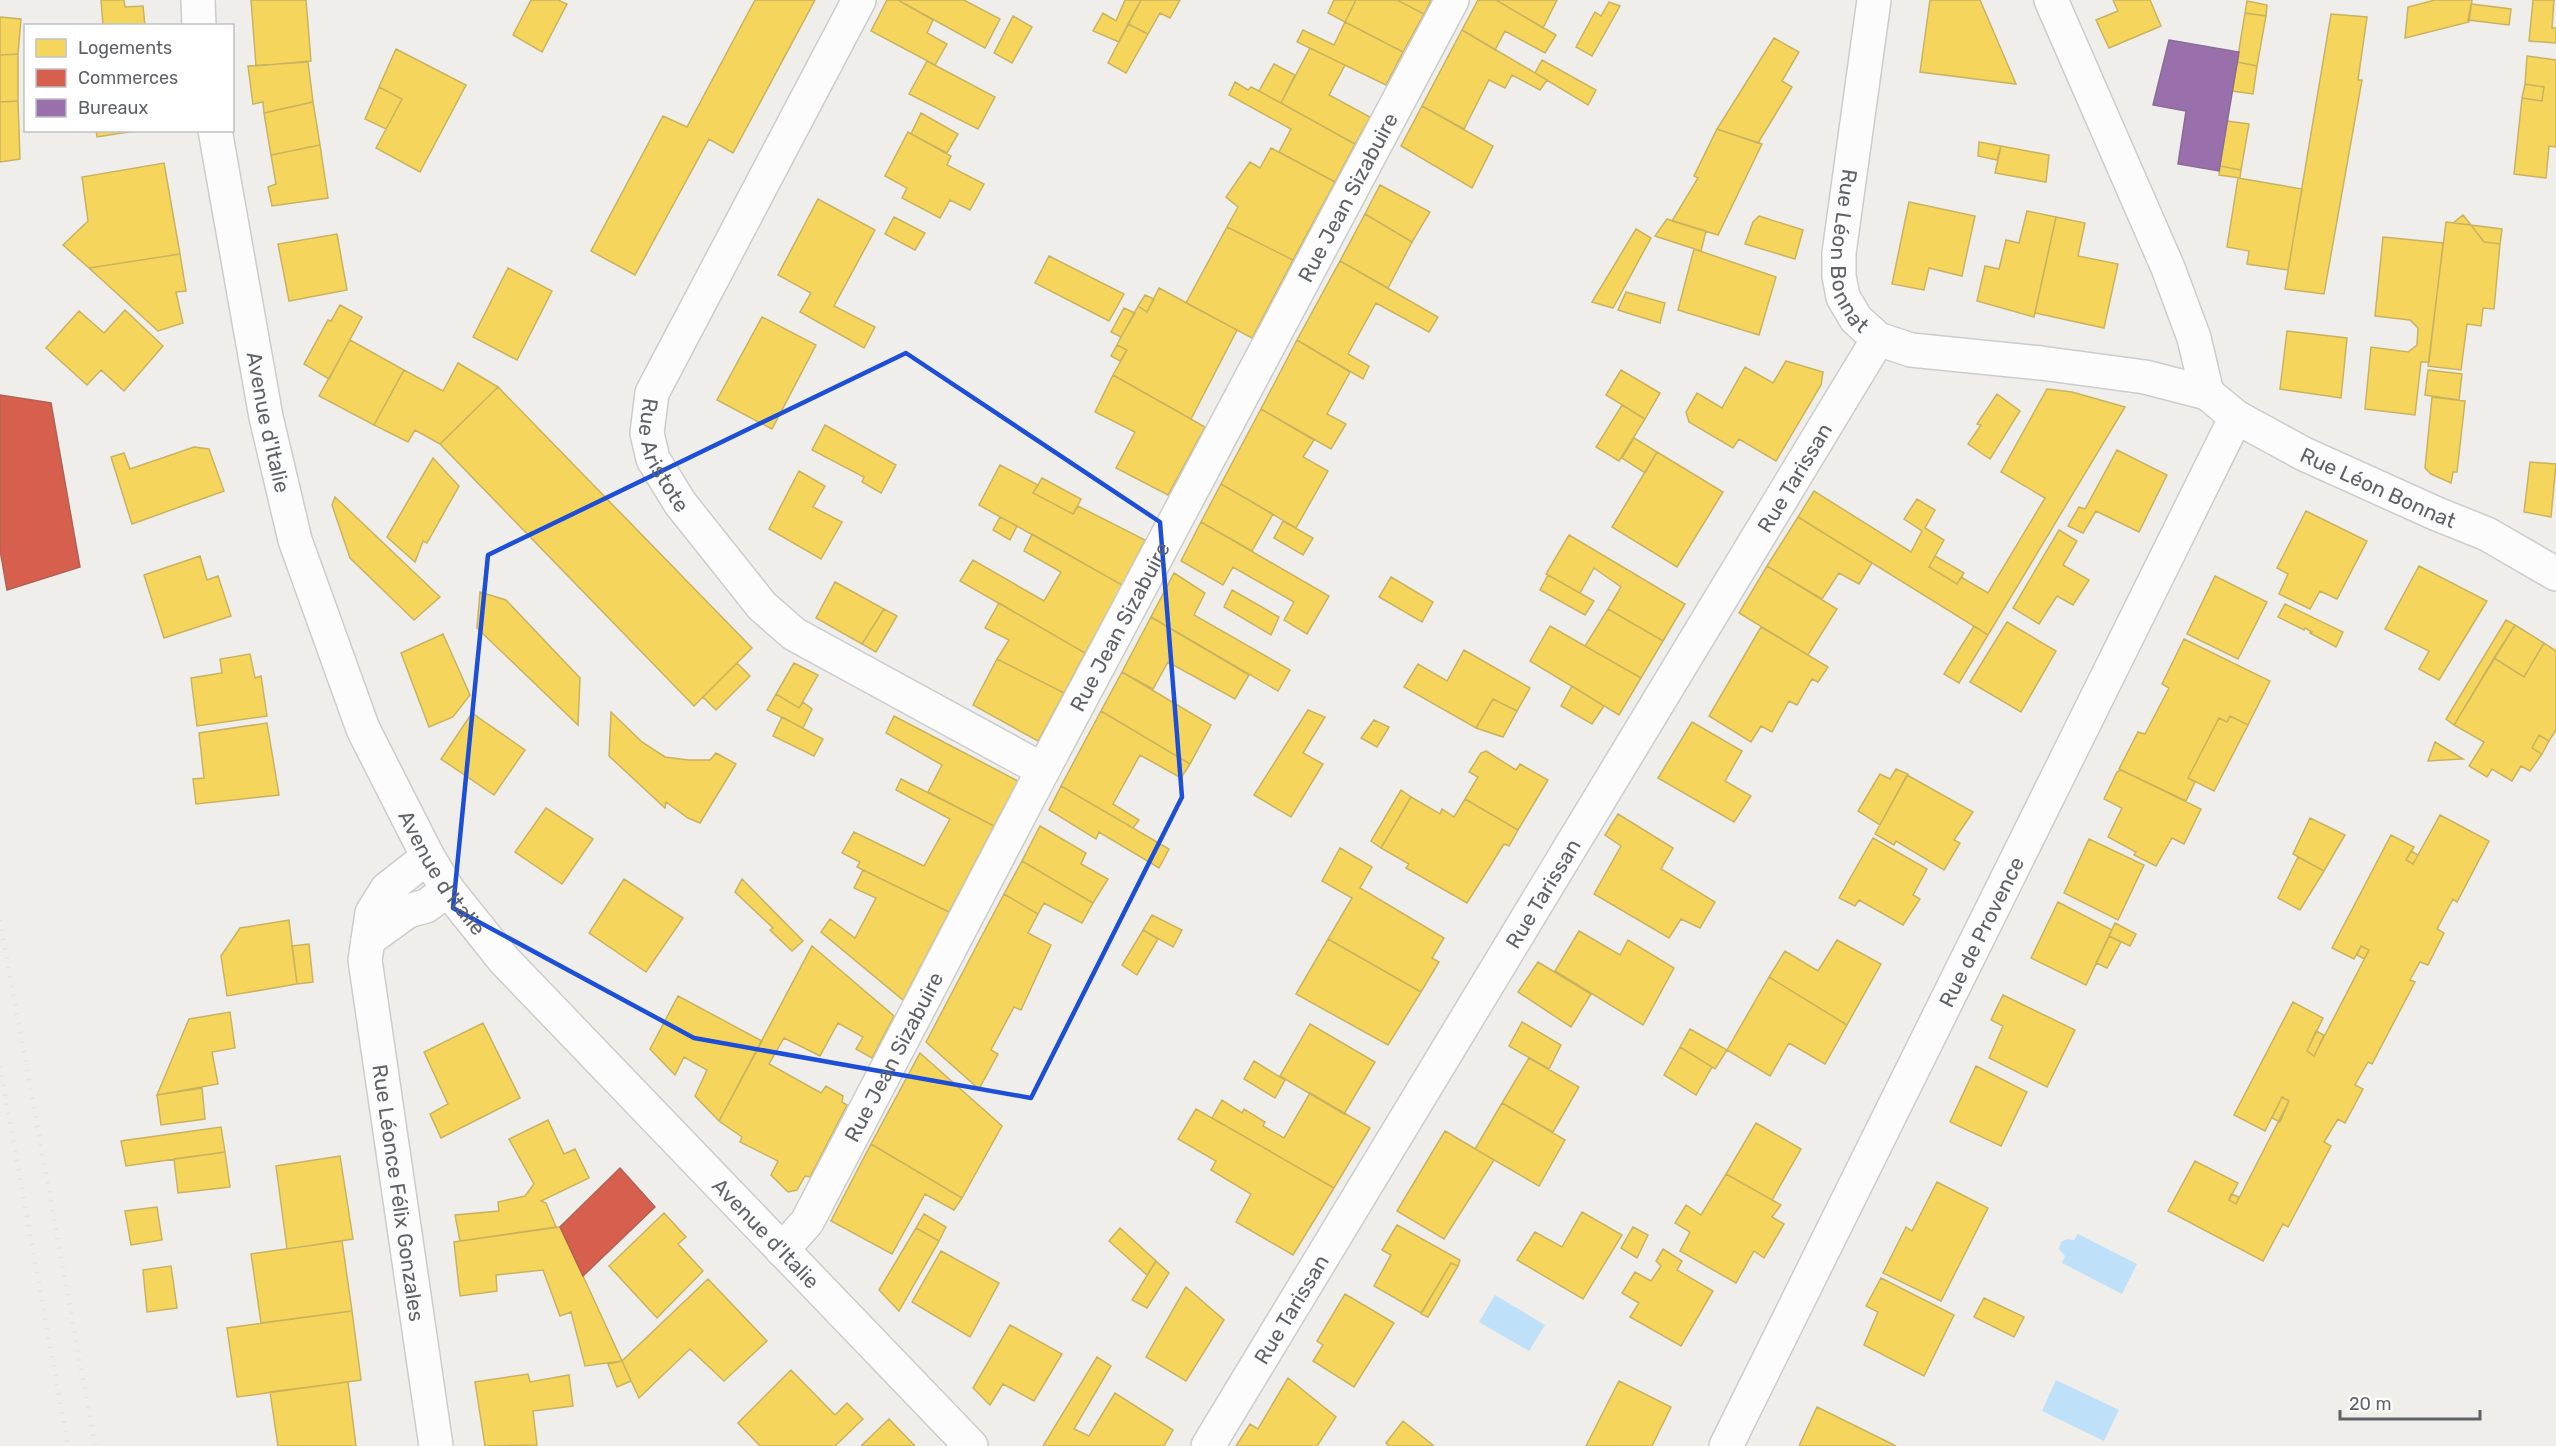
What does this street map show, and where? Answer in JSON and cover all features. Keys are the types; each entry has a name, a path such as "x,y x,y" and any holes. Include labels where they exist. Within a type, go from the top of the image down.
{"street":[{"path":"198,0 199,24"},
{"name":"Rue Aristote","path":"859,0 652,393 647,433 653,459 681,503 762,606 794,634 1043,770"},
{"name":"Rue Jean Sizabuire","path":"782,1250 807,1222 1043,770 1452,0"},
{"name":"Rue Léon Bonnat","path":"1874,0 1839,253 1839,276 1843,297 1856,319 1878,339 1911,350 2041,363 2145,377 2207,393 2236,417 2304,454 2487,534 2556,574"},
{"path":"2051,0 2168,268 2194,338 2207,393"},
{"name":"Avenue d'Italie","path":"215,132 266,417 295,540 363,729 428,857 448,890 504,960 971,1446"},
{"name":"Rue Tarissan","path":"1208,1446 1878,339"},
{"name":"Rue de Provence","path":"1726,1446 2236,417"},
{"name":"Rue Léonce Félix Gonzales","path":"428,857 387,889 372,913 365,960 436,1446"},
{"path":"368,940 408,911 426,906 448,890"}],"highlighted area":[{"path":"906,353 1160,522 1182,797 1031,1098 694,1038 453,908 488,555"}],"water":[{"path":"2078,1234 2137,1264 2122,1294 2062,1263 2065,1256 2059,1249 2061,1242 2067,1239 2074,1240"},
{"path":"1495,1295 1545,1325 1529,1351 1479,1322"},
{"path":"2056,1380 2119,1410 2104,1441 2042,1411"}],"building: Logements":[{"path":"101,0 124,0 125,7 143,6 145,24 103,24"},
{"path":"251,0 306,0 311,61 256,66"},
{"path":"531,0 558,0 567,4 542,52 513,35"},
{"path":"755,0 815,0 733,153 709,139 635,275 591,251 663,116 687,127"},
{"path":"887,0 898,0 933,20 927,33 947,44 935,65 871,31"},
{"path":"898,0 964,0 1000,19 985,48"},
{"path":"1125,0 1141,0 1119,42 1093,31 1103,13 1116,21"},
{"path":"1141,0 1180,0 1170,18 1160,13 1148,34 1128,24"},
{"path":"1334,0 1356,0 1345,22 1328,13"},
{"path":"1356,0 1397,0 1424,14 1403,52 1345,22"},
{"path":"1397,0 1431,0 1424,14"},
{"path":"1478,0 1496,0 1556,35 1545,53 1505,31 1495,50 1462,30"},
{"path":"1496,0 1557,0 1543,28"},
{"path":"1930,0 1980,0 2016,84 1920,72"},
{"path":"2113,0 2150,0 2161,26 2109,48 2096,20 2118,11"},
{"path":"2435,0 2472,0 2469,22 2405,38 2408,7"},
{"path":"2533,0 2554,0 2552,28 2556,28 2556,43 2529,41"},
{"path":"2247,1 2267,5 2266,16 2245,13"},
{"path":"1609,2 1620,6 1592,56 1576,47 1595,12 1601,16"},
{"path":"2471,4 2511,9 2509,25 2468,20"},
{"path":"2245,13 2266,16 2257,66 2237,62"},
{"path":"2331,14 2367,17 2358,80 2362,80 2324,294 2285,289"},
{"path":"1013,16 1032,27 1012,63 994,53"},
{"path":"0,17 21,19 18,54 0,55"},
{"path":"1345,22 1403,52 1386,85 1297,42 1303,30 1334,45"},
{"path":"1128,24 1148,34 1126,73 1108,63"},
{"path":"1462,30 1547,80 1540,90 1512,75 1505,88 1489,80 1464,129 1422,106"},
{"path":"1774,38 1799,52 1782,81 1792,87 1758,143 1717,129"},
{"path":"1310,48 1345,65 1329,95 1370,117 1355,144 1281,103"},
{"path":"396,49 466,85 420,172 376,148 402,99 379,87"},
{"path":"18,54 18,101 0,102 0,55"},
{"path":"2527,56 2556,60 2556,147 2549,146 2546,178 2514,174 2522,98 2542,101 2544,87 2525,84"},
{"path":"1542,60 1596,90 1588,105 1535,73"},
{"path":"927,61 995,97 978,129 909,94"},
{"path":"308,62 313,102 264,113 263,102 253,104 248,66"},
{"path":"2237,62 2257,66 2253,94 2232,91"},
{"path":"1274,64 1295,75 1281,103 1259,91"},
{"path":"1235,82 1248,90 1251,87 1259,91 1355,144 1335,182 1279,152 1291,129 1229,95"},
{"path":"2525,84 2544,87 2542,101 2522,98"},
{"path":"379,87 402,99 386,129 365,119"},
{"path":"18,101 20,159 0,162 0,102"},
{"path":"313,102 320,145 271,155 264,113"},
{"path":"1422,106 1493,146 1472,188 1401,146"},
{"path":"921,113 958,134 947,153 911,134"},
{"path":"2227,121 2249,124 2241,170 2220,166"},
{"path":"1717,129 1762,144 1718,235 1672,221 1698,178 1694,176"},
{"path":"96,132 129,132 97,137"},
{"path":"908,132 951,156 947,165 984,184 970,210 950,200 940,218 902,198 907,188 885,176"},
{"path":"1979,142 2001,146 1997,160 1978,156"},
{"path":"320,145 328,198 272,206 268,187 276,184 271,155"},
{"path":"2001,146 2049,155 2046,182 1995,173"},
{"path":"1271,148 1335,182 1293,260 1227,227 1238,207 1226,197 1250,162 1260,168"},
{"path":"164,163 180,254 89,268 63,245 88,221 82,177"},
{"path":"2220,166 2241,170 2240,178 2219,175"},
{"path":"2238,178 2302,189 2288,270 2247,264 2249,251 2227,247"},
{"path":"1380,185 1430,212 1412,242 1365,214"},
{"path":"818,199 875,230 834,306 875,327 864,348 800,312 811,293 778,275"},
{"path":"1909,202 1975,216 1962,276 1929,268 1924,290 1892,284"},
{"path":"2027,211 2056,217 2034,317 1977,301 1985,266 1999,269 2006,240 2019,243"},
{"path":"1365,214 1412,242 1388,288 1340,261"},
{"path":"2463,215 2471,225 2453,223"},
{"path":"1759,216 1803,230 1795,259 1745,244 1753,222"},
{"path":"894,217 925,233 915,250 885,234"},
{"path":"2056,217 2085,223 2078,256 2118,264 2104,328 2035,313"},
{"path":"1667,219 1706,231 1701,251 1655,236"},
{"path":"2446,222 2471,225 2484,242 2500,244 2494,309 2483,308 2481,326 2467,324 2461,370 2428,366"},
{"path":"2471,225 2502,229 2500,244 2484,242"},
{"path":"1227,227 1293,260 1252,338 1186,303"},
{"path":"1636,229 1651,238 1613,308 1592,302"},
{"path":"337,234 347,290 289,301 278,244"},
{"path":"2383,237 2443,243 2429,362 2421,362 2415,415 2365,409 2371,347 2408,352 2417,345 2418,328 2410,320 2375,316"},
{"path":"1694,249 1776,277 1759,335 1678,310"},
{"path":"180,254 186,291 176,292 183,323 158,331 89,268"},
{"path":"1049,256 1124,294 1109,321 1035,283"},
{"path":"1340,261 1438,317 1429,332 1376,303 1348,354 1369,366 1363,379 1297,340"},
{"path":"508,268 552,291 517,360 473,337"},
{"path":"1159,288 1237,330 1191,419 1113,375 1127,350 1117,345 1121,337 1138,306 1147,312"},
{"path":"1626,292 1665,303 1660,323 1618,310"},
{"path":"1145,295 1154,299 1147,312 1138,306"},
{"path":"340,305 362,317 329,379 304,364 328,320 331,321"},
{"path":"1124,308 1135,313 1121,337 1111,332"},
{"path":"125,310 163,346 124,391 101,370 87,385 46,348 79,311 104,333"},
{"path":"762,317 816,345 772,429 717,400"},
{"path":"2287,331 2347,338 2341,398 2280,389"},
{"path":"350,340 404,370 374,425 319,396"},
{"path":"1297,340 1350,372 1327,414 1346,424 1331,449 1261,409"},
{"path":"1117,345 1127,350 1120,361 1111,356"},
{"path":"1786,361 1823,372 1821,385 1776,461 1739,439 1733,448 1689,422 1686,412 1697,393 1722,408 1745,367 1773,383"},
{"path":"458,363 498,387 440,444 415,430 408,442 374,425 404,370 443,391"},
{"path":"1621,370 1660,393 1645,419 1606,395"},
{"path":"2428,370 2462,374 2459,400 2425,395"},
{"path":"1113,375 1205,427 1168,495 1116,468 1135,432 1095,412"},
{"path":"498,387 752,648 694,706 440,444"},
{"path":"2047,389 2072,392 2125,407 1988,635 1798,517 1814,491 1911,552 1922,531 1904,519 1917,499 1935,510 1925,528 1944,540 1929,567 1957,584 1961,577 1988,593 2045,498 2001,472"},
{"path":"1997,394 2020,411 1990,459 1968,444 1981,425 1977,424"},
{"path":"2432,397 2465,401 2457,472 2453,472 2451,483 2431,474 2425,468"},
{"path":"1622,405 1645,419 1619,461 1596,447"},
{"path":"1261,409 1314,440 1303,457 1328,471 1296,528 1221,484"},
{"path":"825,425 896,465 881,493 862,482 864,477 812,450"},
{"path":"1634,438 1657,452 1645,473 1622,458"},
{"path":"194,447 209,449 224,491 132,524 111,457 124,453 130,469"},
{"path":"2117,450 2167,475 2139,532 2096,511 2083,533 2068,526 2079,507 2085,509"},
{"path":"1657,452 1723,492 1677,567 1612,527"},
{"path":"433,458 459,486 427,543 423,541 415,562 387,537"},
{"path":"2530,462 2556,464 2551,517 2524,512"},
{"path":"1000,465 1038,485 1033,493 1073,514 1078,506 1145,540 1122,585 979,505"},
{"path":"799,471 825,486 813,507 842,522 821,559 769,529"},
{"path":"1042,478 1081,499 1073,514 1033,493"},
{"path":"1221,484 1273,514 1252,551 1201,522"},
{"path":"335,497 440,597 414,620 350,558 332,505"},
{"path":"2306,511 2367,541 2337,599 2320,591 2310,609 2279,594 2288,574 2277,568"},
{"path":"1000,517 1017,526 1010,540 993,530"},
{"path":"1798,517 1872,563 1859,584 1839,573 1822,599 1767,566"},
{"path":"1283,521 1313,538 1303,555 1274,538"},
{"path":"1201,522 1329,596 1307,634 1284,620 1294,602 1233,567 1223,585 1181,561"},
{"path":"2059,530 2077,541 2063,565 2089,580 2073,605 2057,596 2039,624 2013,608"},
{"path":"1032,534 1122,585 1085,653 960,581 973,560 1044,601 1061,572 1024,551"},
{"path":"1569,535 1685,604 1663,641 1608,609 1621,587 1594,568 1580,593 1546,574"},
{"path":"200,556 207,580 218,576 231,616 164,638 144,575"},
{"path":"1935,556 1964,573 1957,584 1929,567"},
{"path":"1767,566 1837,609 1808,655 1739,613"},
{"path":"2419,566 2487,601 2439,680 2419,669 2429,651 2385,629"},
{"path":"1174,573 1205,593 1194,615 1290,670 1278,691 1151,617"},
{"path":"1548,575 1594,601 1585,615 1540,590"},
{"path":"2215,576 2267,602 2238,659 2187,634"},
{"path":"1391,577 1433,602 1422,622 1379,597"},
{"path":"835,582 884,609 862,644 816,618"},
{"path":"1232,590 1279,617 1271,635 1224,607"},
{"path":"480,592 506,600 580,678 578,725 477,628"},
{"path":"999,603 1085,653 1064,693 997,659 1009,640 985,628"},
{"path":"2285,604 2343,632 2336,647 2305,628 2304,630 2278,617"},
{"path":"884,609 897,616 876,652 862,644"},
{"path":"1608,609 1663,641 1641,678 1585,646"},
{"path":"1151,617 1249,675 1235,699 1168,662 1153,689 1122,672"},
{"path":"2506,620 2515,625 2454,725 2446,719"},
{"path":"2007,622 2056,651 2021,712 1970,682"},
{"path":"2515,625 2544,643 2524,677 2494,658"},
{"path":"1550,626 1641,678 1619,715 1530,661"},
{"path":"1974,626 1988,635 1959,683 1944,674"},
{"path":"1761,627 1828,667 1818,682 1812,679 1797,705 1789,701 1772,732 1761,726 1751,742 1709,716"},
{"path":"443,634 470,695 453,717 429,727 401,653"},
{"path":"2184,639 2270,681 2248,725 2230,716 2227,722 2219,718 2188,778 2195,782 2186,801 2119,769 2138,732 2145,734 2169,688 2162,684"},
{"path":"2544,643 2556,651 2556,730 2549,741 2539,735 2532,748 2542,754 2530,771 2521,766 2512,781 2492,769 2487,777 2469,766 2484,742 2454,725 2494,658 2524,677"},
{"path":"1464,650 1530,688 1517,711 1493,699 1476,728 1404,687 1418,664 1447,681"},
{"path":"250,654 255,678 261,676 267,716 197,726 191,678 222,673 220,659"},
{"path":"997,659 1064,693 1038,741 973,705"},
{"path":"737,663 750,676 716,710 703,697"},
{"path":"794,663 818,675 799,708 776,694"},
{"path":"1122,672 1211,725 1190,764 1101,711"},
{"path":"1572,686 1604,706 1592,724 1561,706"},
{"path":"776,694 799,708 803,702 812,709 803,728 767,710"},
{"path":"1493,699 1517,711 1503,737 1476,728"},
{"path":"1308,710 1325,717 1303,753 1323,764 1291,817 1254,795"},
{"path":"1101,711 1190,764 1181,778 1140,755 1113,804 1139,820 1133,828 1061,786"},
{"path":"611,712 642,742 665,757 710,760 716,753 736,764 700,823 688,818 666,802 665,808 609,756"},
{"path":"472,713 525,750 494,795 441,759"},
{"path":"894,716 1018,781 994,826 928,792 942,765 886,733"},
{"path":"2230,716 2248,725 2214,791 2188,778 2219,718 2227,722"},
{"path":"782,717 823,739 814,756 773,736"},
{"path":"1374,720 1389,727 1377,747 1361,738"},
{"path":"1692,722 1742,751 1725,781 1751,796 1734,822 1658,778"},
{"path":"267,723 279,795 196,804 193,779 204,778 199,733"},
{"path":"2539,735 2549,741 2542,754 2532,748"},
{"path":"2435,742 2463,759 2428,761"},
{"path":"1486,751 1516,770 1520,764 1548,780 1518,830 1465,799 1478,777 1469,772 1481,753"},
{"path":"1896,769 1908,774 1880,825 1858,811 1880,774 1890,779"},
{"path":"2121,770 2201,809 2184,844 2172,838 2156,866 2134,855 2136,852 2108,837 2122,808 2104,799 2117,772"},
{"path":"1907,775 1973,812 1954,840 1960,843 1944,870 1896,841 1894,845 1875,834"},
{"path":"901,779 994,826 949,912 857,867 860,862 842,853 854,832 924,866 950,819 896,790"},
{"path":"1061,786 1169,849 1159,868 1099,832 1096,839 1049,810"},
{"path":"1401,790 1411,797 1381,848 1371,841"},
{"path":"1411,797 1440,814 1442,809 1454,817 1465,799 1518,830 1509,846 1504,844 1467,903 1406,868 1409,864 1381,848"},
{"path":"546,808 593,839 562,884 515,852"},
{"path":"1618,814 1673,848 1661,869 1715,902 1700,928 1681,919 1669,938 1594,894 1621,846 1605,835"},
{"path":"2440,815 2489,841 2457,902 2453,899 2437,929 2444,933 2428,965 2420,962 2410,980 2415,982 2372,1064 2368,1062 2355,1085 2363,1089 2345,1123 2338,1119 2324,1142 2331,1146 2288,1227 2283,1224 2263,1261 2168,1211 2195,1161 2238,1183 2229,1200 2236,1204 2289,1101 2282,1097 2265,1131 2234,1115 2293,1002 2323,1018 2307,1051 2314,1056 2369,950 2361,946 2354,959 2332,948 2391,835 2414,847 2406,860 2413,864"},
{"path":"2310,818 2345,835 2324,871 2293,854"},
{"path":"1040,826 1086,853 1081,864 1108,879 1093,903 1022,861"},
{"path":"1873,838 1927,869 1913,895 1920,899 1903,925 1859,900 1855,906 1839,898"},
{"path":"2089,839 2144,865 2118,920 2064,893"},
{"path":"1340,848 1372,867 1360,888 1444,938 1432,958 1439,962 1421,992 1328,939 1352,898 1322,881"},
{"path":"2411,851 2418,855 2413,864 2406,860"},
{"path":"2298,857 2324,871 2300,910 2278,898"},
{"path":"1022,861 1093,903 1082,923 1044,903 1038,914 1004,894"},
{"path":"863,870 949,912 903,1000 821,932 830,919 855,938 876,898 854,888"},
{"path":"624,879 683,918 646,972 589,933"},
{"path":"742,879 803,941 792,951 770,930 773,928 735,892"},
{"path":"1004,894 1038,914 1028,933 1051,945 1021,1010 1014,1007 991,1050 998,1054 979,1089 926,1042"},
{"path":"2058,902 2112,930 2086,985 2031,958"},
{"path":"1152,915 1182,930 1173,947 1143,930"},
{"path":"289,920 297,984 227,996 221,956 240,928"},
{"path":"2115,923 2136,934 2130,946 2109,936"},
{"path":"1143,930 1158,939 1137,975 1122,965"},
{"path":"1579,931 1620,955 1628,940 1674,968 1643,1025 1555,971"},
{"path":"2109,936 2121,942 2107,968 2096,963"},
{"path":"1328,939 1421,992 1388,1045 1296,994"},
{"path":"1837,940 1881,964 1847,1025 1769,977 1785,951 1818,971"},
{"path":"309,944 313,982 297,984 292,946"},
{"path":"812,946 894,1016 872,1058 856,1049 863,1037 838,1023 820,1056 784,1038 769,1064 821,1093 826,1086 843,1096 842,1102 847,1105 810,1177 805,1176 797,1190 788,1192 771,1175 778,1161 740,1142 742,1137 719,1121"},
{"path":"2361,946 2369,950 2364,959 2357,955"},
{"path":"1538,962 1591,994 1571,1027 1518,992"},
{"path":"1769,977 1847,1025 1825,1064 1789,1043 1770,1076 1727,1050"},
{"path":"2003,995 2075,1030 2047,1087 1989,1058 2003,1026 1991,1020"},
{"path":"678,996 762,1041 719,1121 695,1096 707,1070 684,1057 675,1075 650,1049"},
{"path":"230,1012 235,1048 212,1052 218,1084 157,1095 189,1019"},
{"path":"1522,1022 1561,1045 1549,1069 1509,1046"},
{"path":"483,1023 520,1098 441,1138 430,1114 448,1104 424,1052"},
{"path":"1310,1024 1375,1062 1344,1114 1280,1076"},
{"path":"1690,1029 1727,1050 1715,1069 1680,1047"},
{"path":"2316,1031 2324,1035 2314,1056 2307,1051"},
{"path":"1680,1047 1712,1067 1696,1095 1664,1075"},
{"path":"920,1053 1002,1126 962,1198 871,1144"},
{"path":"1529,1058 1579,1087 1553,1132 1502,1103"},
{"path":"1254,1061 1285,1080 1275,1098 1244,1079"},
{"path":"1976,1066 2027,1092 2001,1146 1950,1122"},
{"path":"202,1088 205,1119 161,1125 157,1095"},
{"path":"1310,1093 1370,1128 1334,1188 1212,1118 1222,1100 1242,1113 1244,1109 1265,1122 1263,1126 1284,1138"},
{"path":"2282,1097 2289,1101 2280,1122 2272,1118"},
{"path":"1502,1103 1565,1140 1539,1186 1475,1149"},
{"path":"1196,1109 1334,1188 1293,1255 1236,1222 1251,1194 1211,1170 1216,1161 1178,1139"},
{"path":"548,1120 564,1154 575,1149 589,1178 541,1201 546,1203 556,1227 460,1241 455,1215 499,1211 498,1202 525,1196 534,1184 509,1139"},
{"path":"1756,1123 1801,1149 1772,1200 1726,1174"},
{"path":"221,1127 225,1152 126,1166 121,1141"},
{"path":"1445,1131 1494,1160 1444,1239 1397,1211"},
{"path":"871,1144 962,1198 954,1210 925,1194 892,1254 831,1221"},
{"path":"225,1152 230,1187 178,1193 174,1159"},
{"path":"340,1156 353,1239 287,1249 276,1166"},
{"path":"1726,1174 1781,1205 1772,1217 1784,1224 1764,1258 1754,1251 1736,1283 1680,1251 1690,1232 1675,1223 1686,1205 1701,1215"},
{"path":"1937,1182 1988,1208 1941,1301 1883,1273 1906,1227 1912,1231"},
{"path":"2231,1194 2239,1197 2236,1204 2229,1200"},
{"path":"157,1207 162,1240 131,1245 125,1211"},
{"path":"1582,1212 1622,1235 1583,1299 1517,1260 1535,1232 1562,1247"},
{"path":"664,1213 686,1237 678,1244 703,1271 657,1318 609,1266"},
{"path":"924,1214 946,1227 939,1241 916,1228"},
{"path":"1397,1225 1460,1260 1458,1266 1451,1263 1421,1313 1374,1286 1391,1255 1382,1250"},
{"path":"560,1227 622,1361 585,1366 571,1312 560,1316 543,1270 496,1275 497,1291 460,1296 454,1242"},
{"path":"1633,1227 1648,1235 1637,1258 1621,1248"},
{"path":"916,1228 939,1241 899,1311 879,1290"},
{"path":"1120,1228 1156,1261 1147,1275 1109,1241"},
{"path":"342,1241 352,1311 261,1323 251,1254"},
{"path":"1663,1249 1682,1261 1677,1270 1713,1291 1681,1346 1630,1317 1639,1303 1622,1293 1635,1272 1651,1281 1661,1266 1656,1261"},
{"path":"941,1251 999,1283 970,1337 912,1302"},
{"path":"1156,1261 1169,1273 1147,1308 1132,1300"},
{"path":"1451,1263 1458,1266 1428,1317 1421,1314"},
{"path":"171,1266 177,1308 147,1312 143,1270"},
{"path":"1881,1278 1954,1315 1924,1376 1864,1345 1878,1312 1866,1306"},
{"path":"708,1279 767,1341 724,1381 690,1349 639,1398 622,1361"},
{"path":"1186,1287 1224,1320 1186,1381 1146,1357"},
{"path":"1345,1294 1394,1323 1354,1387 1313,1361 1323,1345 1317,1341"},
{"path":"1984,1298 2024,1317 2014,1337 1974,1317"},
{"path":"352,1311 361,1380 237,1397 227,1328"},
{"path":"1010,1325 1062,1354 1034,1401 1003,1384 990,1405 973,1388"},
{"path":"1097,1357 1111,1366 1074,1429 1089,1436 1115,1393 1173,1430 1164,1446 1043,1446"},
{"path":"622,1361 631,1381 617,1387 608,1364"},
{"path":"791,1370 835,1415 847,1403 863,1419 835,1446 760,1446 738,1423"},
{"path":"528,1374 530,1382 569,1375 573,1406 533,1411 537,1445 485,1446 475,1382"},
{"path":"1288,1378 1336,1417 1317,1446 1236,1446 1250,1424 1258,1429"},
{"path":"1619,1381 1671,1407 1652,1446 1586,1446"},
{"path":"348,1382 356,1446 278,1446 270,1392"},
{"path":"1817,1407 1896,1446 1799,1446"},
{"path":"889,1419 915,1446 861,1446"},
{"path":"1403,1421 1434,1446 1389,1446 1386,1443"}],"building: Commerces":[{"path":"0,395 51,403 80,567 7,590 0,550"},
{"path":"620,1168 655,1207 583,1276 560,1227"}],"building: Bureaux":[{"path":"2169,40 2239,52 2219,171 2178,164 2186,111 2153,105"}],"railway":[{"path":"0,920 95,1446"},
{"path":"0,1066 68,1446"}]}
